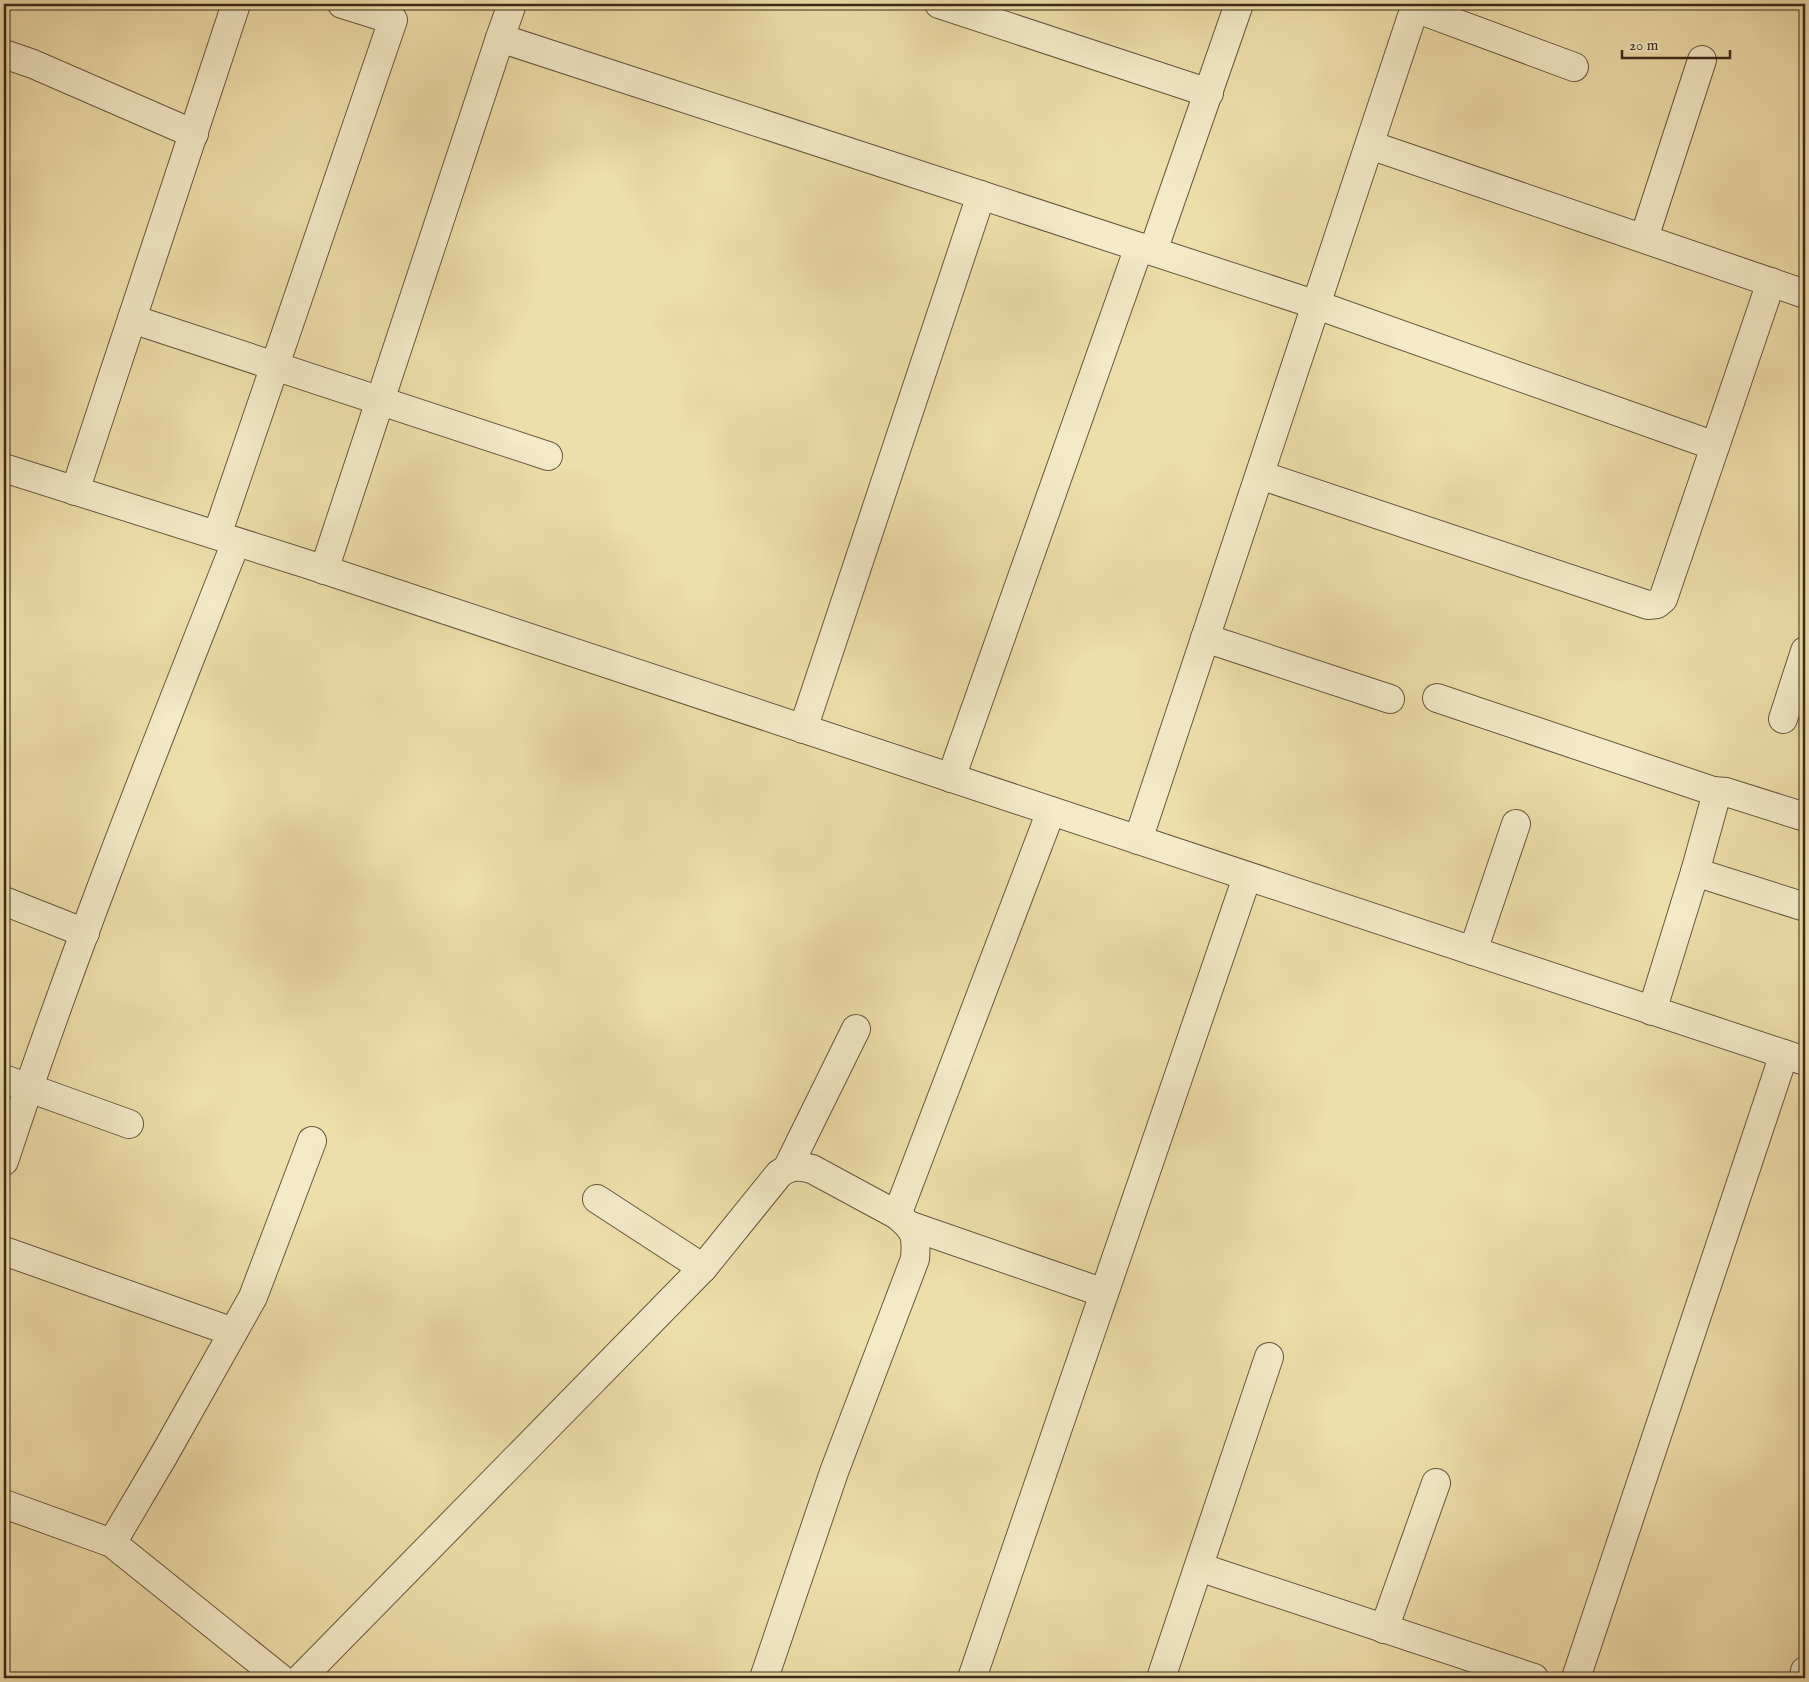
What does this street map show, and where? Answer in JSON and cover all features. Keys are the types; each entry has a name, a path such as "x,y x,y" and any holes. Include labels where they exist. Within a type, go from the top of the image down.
{"street":[{"path":"75,491 236,4"},
{"path":"4,1162 16,1083 85,933 145,770 226,539 275,366 396,12 342,4"},
{"path":"324,570 512,4"},
{"path":"939,4 1209,93"},
{"path":"951,778 1146,249 1209,93 1239,4"},
{"path":"1138,840 1416,6 1574,67"},
{"path":"500,38 1317,305 1715,446"},
{"path":"4,54 33,64 194,134"},
{"path":"1644,238 1702,60"},
{"path":"1370,144 1771,282 1805,291"},
{"path":"803,728 981,195"},
{"path":"1260,475 1648,605 1657,604 1663,599 1771,282"},
{"path":"132,319 548,456"},
{"path":"4,468 324,570 1795,1058 1576,1678"},
{"path":"1206,638 1390,700"},
{"path":"1783,719 1805,651"},
{"path":"1437,698 1713,792 1726,792 1805,817"},
{"path":"1652,1010 1695,872 1715,800 1713,792"},
{"path":"904,1220 1051,811"},
{"path":"1473,951 1516,824"},
{"path":"1695,872 1805,907"},
{"path":"972,1678 1247,877"},
{"path":"4,901 85,933"},
{"path":"301,1678 703,1268 779,1174 788,1167 856,1029"},
{"path":"16,1083 129,1124"},
{"path":"112,1543 164,1455 252,1297 312,1141"},
{"path":"788,1167 799,1166 812,1169 904,1220 1104,1293"},
{"path":"597,1200 703,1268"},
{"path":"764,1678 834,1472 915,1259 917,1239 904,1220"},
{"path":"4,1251 233,1332"},
{"path":"1161,1678 1269,1357"},
{"path":"1384,1628 1436,1483"},
{"path":"4,1504 112,1543 280,1678"},
{"path":"1199,1567 1534,1678"}]}
